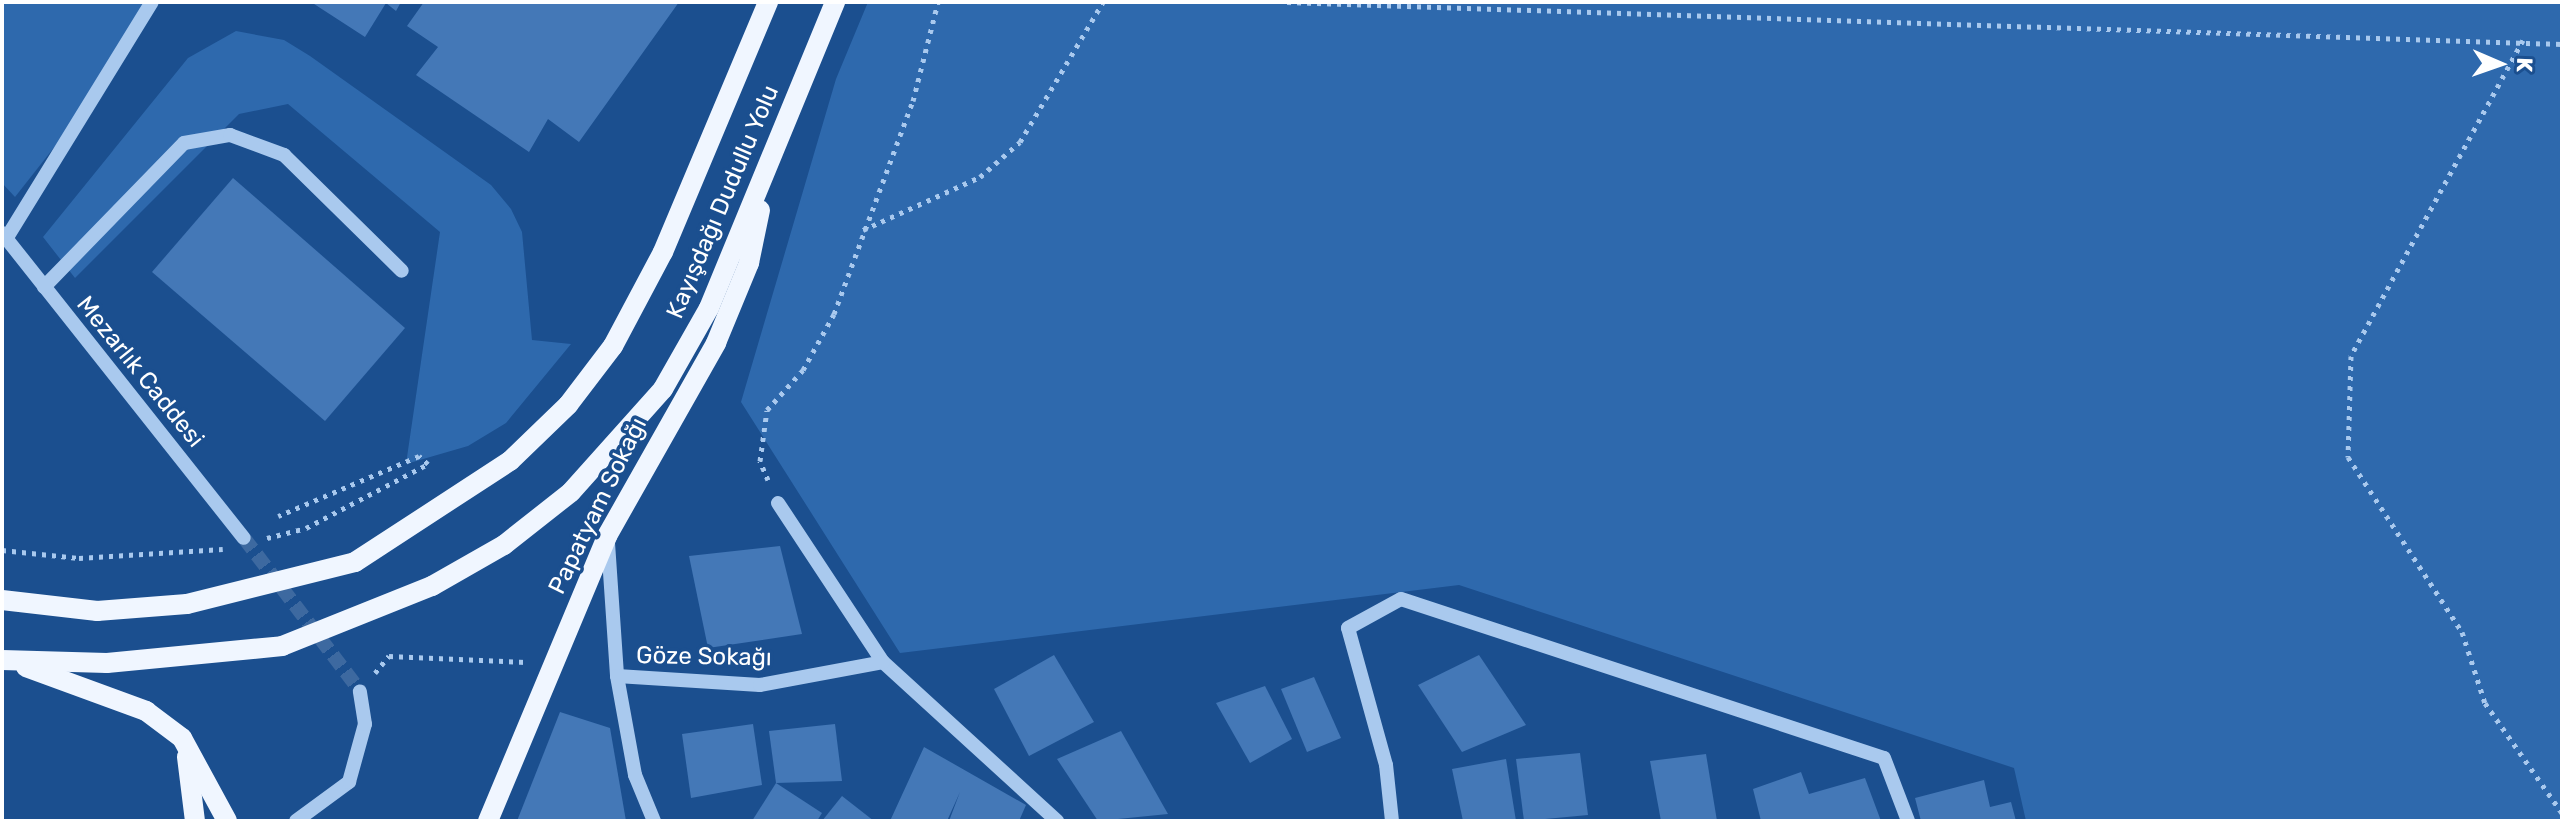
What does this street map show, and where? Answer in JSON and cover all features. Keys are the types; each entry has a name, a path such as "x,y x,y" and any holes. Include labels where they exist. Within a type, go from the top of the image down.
{"main road":[{"name":"Kayışdağı Dudullu Yolu","path":"2,600 97,611 187,604 355,562 441,511 558,415 613,346 663,252 768,2"},
{"name":"Kayışdağı Dudullu Yolu","path":"8,661 121,662 282,646 360,619 504,545 571,492 663,389 709,308 835,2"},
{"name":"Papatyam Sokağı","path":"488,821 607,536 716,343 749,263 767,171"},
{"path":"8,661 146,711 182,738 227,821"},
{"path":"182,738 195,821"}],"street":[{"path":"4,236 152,2"},
{"path":"44,287 184,143 230,135 284,155 402,271"},
{"name":"Mezarlık Caddesi","path":"4,236 244,538"},
{"path":"778,503 883,662 1050,818"},
{"path":"607,536 617,676 635,775 654,821"},
{"path":"1392,821 1386,765 1348,628 1401,599 1884,758 1908,821"},
{"name":"Göze Sokağı","path":"617,676 760,685 883,662"},
{"path":"296,821 349,782 365,724 360,691"}],"path":[{"path":"778,503 760,461 767,410 803,370 834,314 862,230 913,101 938,2"},
{"path":"862,230 980,177 1020,142 1103,2"},
{"path":"1287,2 2523,40 2562,44"},
{"path":"2523,40 2351,356 2348,457 2462,632 2485,703 2562,813"},
{"path":"278,516 419,456"},
{"path":"375,674 389,656 554,663"}],"shaded area":[{"path":"2,2 155,2 130,51 15,197 2,183"},
{"path":"868,2 2562,2 2562,821 2026,821 2014,768 1459,585 900,653 741,402 836,79"},
{"path":"236,31 284,40 310,56 491,185 511,209 522,232 532,340 571,344 506,423 468,446 406,464 440,232 288,104 239,114 75,278 43,237 188,58"}],"building":[{"path":"311,2 401,2 396,11 386,3 365,37"},
{"path":"424,2 679,2 579,142 548,119 529,152 416,75 438,47 407,26"},
{"path":"233,178 405,328 325,421 152,272"},
{"path":"780,546 802,634 708,648 689,556"},
{"path":"1054,655 1094,722 1029,756 994,689"},
{"path":"1479,655 1526,725 1462,752 1418,685"},
{"path":"1314,677 1341,738 1307,752 1281,689"},
{"path":"1265,686 1292,739 1250,763 1216,703"},
{"path":"560,712 610,728 626,821 517,821"},
{"path":"753,724 762,785 691,798 682,734"},
{"path":"835,724 842,781 776,783 769,731"},
{"path":"1121,731 1168,814 1098,821 1057,759"},
{"path":"924,747 1026,805 1019,821 949,821 960,792 947,821 890,821"},
{"path":"1580,753 1588,815 1524,821 1516,759"},
{"path":"1706,754 1717,821 1661,821 1650,761"},
{"path":"1506,759 1516,821 1463,821 1452,769"},
{"path":"1801,772 1809,794 1865,778 1881,821 1761,821 1753,789"},
{"path":"1984,780 1990,807 2011,802 2016,821 1921,821 1915,798"},
{"path":"776,783 822,813 817,821 752,821"},
{"path":"842,796 874,821 822,821"}],"tunnel":[{"path":"244,538 360,691"}]}
